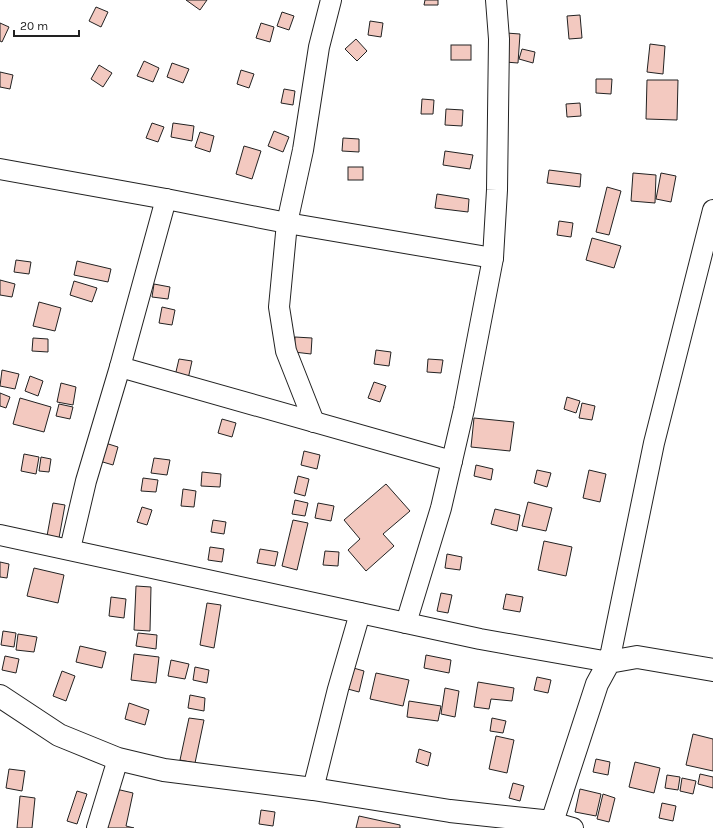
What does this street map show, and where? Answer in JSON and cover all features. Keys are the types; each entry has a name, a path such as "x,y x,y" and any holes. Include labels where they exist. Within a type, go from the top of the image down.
{"street":[{"path":"314,422 286,351 279,307 287,223 303,150 319,47 331,0"},
{"path":"406,623 441,508 464,410 493,258 497,190 499,39 496,0"},
{"path":"0,169 166,199 287,223 493,258"},
{"path":"70,549 86,481 120,367 166,199"},
{"path":"551,825 597,684 609,662 654,443 713,210"},
{"path":"120,367 452,461"},
{"path":"0,535 480,639 609,662 638,657 713,670"},
{"path":"313,789 338,689 360,613"},
{"path":"0,696 59,735 118,759 164,770 313,789 450,811 573,828"},
{"path":"97,828 118,759"}],"building":[{"path":"186,0 207,0 200,10"},
{"path":"425,0 438,0 438,5 424,5"},
{"path":"96,7 108,12 101,27 89,21"},
{"path":"282,12 294,16 289,30 277,26"},
{"path":"580,15 582,38 569,39 567,16"},
{"path":"370,21 383,23 381,37 368,35"},
{"path":"0,23 9,27 2,42 0,41"},
{"path":"261,23 274,27 270,42 256,38"},
{"path":"506,33 520,34 518,63 505,62"},
{"path":"356,39 367,51 357,61 345,49"},
{"path":"650,44 665,46 663,74 647,72"},
{"path":"451,45 471,45 471,60 451,60"},
{"path":"522,49 535,52 533,63 519,59"},
{"path":"144,61 159,68 153,82 137,76"},
{"path":"172,63 189,69 183,83 167,77"},
{"path":"99,65 112,73 103,87 91,79"},
{"path":"241,70 254,74 249,88 237,84"},
{"path":"0,72 13,75 10,89 0,87"},
{"path":"596,79 612,79 611,94 596,93"},
{"path":"647,80 678,80 677,120 646,119"},
{"path":"284,89 295,91 293,105 281,103"},
{"path":"422,99 434,100 433,114 421,114"},
{"path":"580,103 581,116 567,117 566,104"},
{"path":"446,109 463,110 462,126 445,125"},
{"path":"152,123 164,127 158,142 146,138"},
{"path":"173,123 194,126 192,141 171,137"},
{"path":"274,131 289,137 283,152 268,146"},
{"path":"200,132 214,136 210,152 195,147"},
{"path":"343,138 359,139 359,152 342,151"},
{"path":"244,146 261,151 252,179 236,174"},
{"path":"445,151 473,155 470,169 443,165"},
{"path":"348,167 363,167 363,180 348,180"},
{"path":"549,170 581,174 580,187 547,183"},
{"path":"633,173 656,175 655,203 631,201"},
{"path":"661,173 676,176 671,202 656,199"},
{"path":"607,187 621,191 609,235 596,232"},
{"path":"437,194 469,199 468,212 435,208"},
{"path":"559,221 573,223 571,237 557,235"},
{"path":"592,238 621,246 614,268 586,260"},
{"path":"16,260 31,262 29,274 14,272"},
{"path":"77,261 111,269 108,282 74,275"},
{"path":"0,280 15,284 12,297 0,295"},
{"path":"74,281 97,288 92,302 70,295"},
{"path":"154,284 170,287 168,299 152,297"},
{"path":"39,302 61,308 55,331 33,326"},
{"path":"162,307 175,310 172,325 159,323"},
{"path":"295,337 312,338 311,354 294,352"},
{"path":"33,338 48,339 48,352 32,351"},
{"path":"376,350 391,352 389,366 374,364"},
{"path":"179,359 192,361 188,379 175,376"},
{"path":"428,359 443,360 441,373 427,372"},
{"path":"2,370 19,374 15,389 0,386"},
{"path":"30,376 43,381 38,396 25,391"},
{"path":"374,382 386,386 380,402 368,398"},
{"path":"61,383 76,387 73,405 57,402"},
{"path":"0,393 10,397 6,408 0,406"},
{"path":"567,397 580,401 576,413 564,409"},
{"path":"20,398 51,407 44,432 13,424"},
{"path":"582,403 595,406 592,420 579,418"},
{"path":"59,404 73,407 70,419 56,416"},
{"path":"474,418 514,422 510,451 471,447"},
{"path":"222,419 236,423 232,437 218,433"},
{"path":"102,442 118,447 113,465 96,460"},
{"path":"304,451 320,455 317,469 301,465"},
{"path":"24,454 39,457 36,474 21,471"},
{"path":"41,457 51,459 49,472 39,471"},
{"path":"154,458 170,460 167,475 151,473"},
{"path":"476,465 493,469 491,480 474,476"},
{"path":"537,470 551,473 547,487 534,483"},
{"path":"589,470 606,474 600,502 583,498"},
{"path":"202,472 221,474 220,487 201,486"},
{"path":"298,476 309,479 305,496 294,493"},
{"path":"143,478 158,480 156,492 141,491"},
{"path":"386,484 410,511 383,534 394,546 366,571 348,550 360,539 344,520"},
{"path":"183,489 196,491 194,507 181,506"},
{"path":"295,500 308,503 305,516 292,514"},
{"path":"528,502 552,508 546,531 522,526"},
{"path":"53,503 65,505 59,538 47,536"},
{"path":"318,503 334,506 331,521 315,518"},
{"path":"142,507 152,510 147,525 137,522"},
{"path":"495,509 520,515 517,531 491,524"},
{"path":"213,520 226,522 224,534 211,532"},
{"path":"293,520 308,523 297,570 282,566"},
{"path":"544,541 572,547 566,576 538,570"},
{"path":"210,547 224,549 222,562 208,560"},
{"path":"260,549 278,552 275,566 257,563"},
{"path":"325,551 339,552 338,566 323,565"},
{"path":"447,554 462,557 460,570 445,568"},
{"path":"0,562 9,564 7,578 0,577"},
{"path":"34,568 64,575 58,603 27,596"},
{"path":"136,586 151,587 150,631 134,630"},
{"path":"441,593 452,595 448,613 437,611"},
{"path":"506,594 523,597 520,612 503,609"},
{"path":"111,597 126,599 124,618 109,616"},
{"path":"207,603 221,605 214,648 200,645"},
{"path":"3,631 16,633 14,647 1,645"},
{"path":"138,633 157,635 156,649 136,646"},
{"path":"18,634 37,637 34,652 16,650"},
{"path":"80,646 106,652 102,668 76,662"},
{"path":"134,654 159,657 156,683 131,680"},
{"path":"426,655 451,660 449,673 424,668"},
{"path":"5,656 19,659 16,673 2,670"},
{"path":"171,660 189,664 185,679 168,676"},
{"path":"195,667 209,670 207,683 193,680"},
{"path":"350,667 364,671 359,692 344,688"},
{"path":"62,671 75,676 66,701 53,696"},
{"path":"376,673 409,680 403,706 370,699"},
{"path":"537,677 551,680 548,693 534,690"},
{"path":"478,682 514,688 512,701 491,699 489,709 474,707"},
{"path":"445,688 459,691 455,717 441,714"},
{"path":"190,695 205,698 204,711 188,708"},
{"path":"409,701 441,706 438,721 407,717"},
{"path":"129,703 149,710 145,725 125,719"},
{"path":"189,718 204,720 195,763 180,760"},
{"path":"492,718 506,721 503,733 490,731"},
{"path":"693,734 713,739 713,771 686,765"},
{"path":"496,736 514,740 507,773 489,769"},
{"path":"419,749 431,753 428,766 416,762"},
{"path":"596,759 610,762 608,775 593,772"},
{"path":"635,762 660,768 654,793 629,787"},
{"path":"9,769 25,771 22,791 6,788"},
{"path":"700,774 713,777 713,788 698,784"},
{"path":"667,775 680,777 678,790 665,788"},
{"path":"682,778 696,781 693,794 680,791"},
{"path":"513,783 524,786 520,801 509,798"},
{"path":"116,789 133,793 126,826 134,828 107,828"},
{"path":"580,789 601,794 596,816 575,812"},
{"path":"77,791 87,794 77,824 67,821"},
{"path":"603,794 615,798 609,822 597,819"},
{"path":"20,796 35,798 32,828 17,828"},
{"path":"662,803 676,806 673,821 659,818"},
{"path":"261,810 275,812 273,826 259,824"},
{"path":"359,816 400,825 400,828 356,828"}]}
